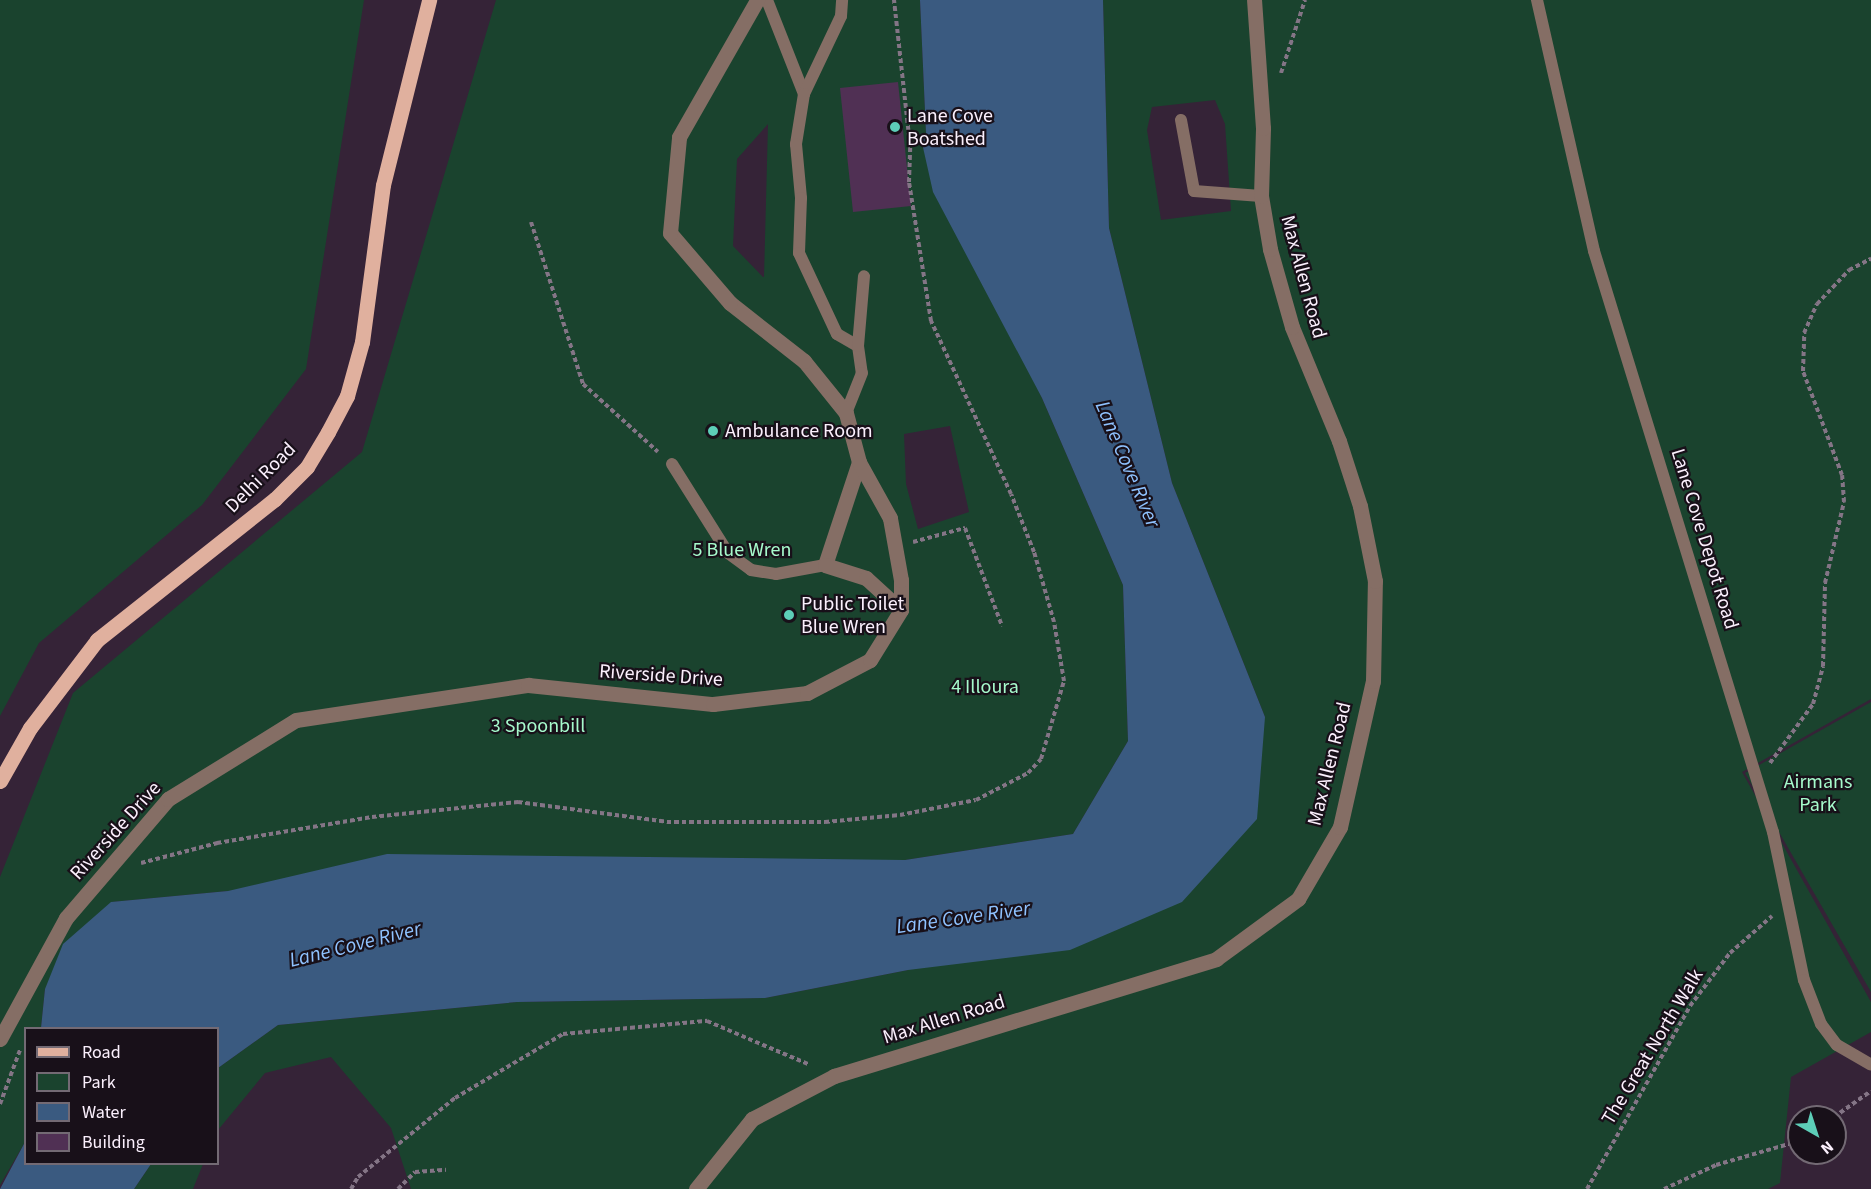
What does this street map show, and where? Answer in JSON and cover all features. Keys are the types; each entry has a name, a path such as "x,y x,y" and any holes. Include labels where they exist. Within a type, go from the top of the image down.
{"main road":[{"name":"Delhi Road","path":"0,781 30,728 97,640 275,499 307,467 328,432 347,396 362,342 382,185 429,0"},
{"name":"Delhi Road","path":"0,795 11,763"}],"street":[{"path":"757,0 680,137 670,233 730,303 804,361 846,413 859,462 890,518 896,546 901,610"},
{"name":"Max Allen Road","path":"696,1189 752,1119 834,1076 1216,959 1298,898 1340,827 1373,681 1375,581 1360,506 1340,441 1292,327 1270,249 1261,196 1263,128 1254,0"},
{"path":"859,462 825,565 866,578 901,610"},
{"name":"Riverside Drive","path":"0,1039 66,918 168,799 296,720 528,685 713,704 807,693 870,660 901,610"}],"lane":[{"path":"767,0 804,94"},
{"path":"842,0 841,16 804,94 796,144 801,198 799,253 837,334 858,346"},
{"name":"Lane Cove Depot Road","path":"1537,0 1594,251 1758,781 1804,980 1821,1024 1837,1045 1871,1065"},
{"path":"1181,120 1194,191 1261,196"},
{"path":"846,413 862,373 858,346 864,276"},
{"path":"672,465 728,554 751,570 776,574 825,565"}],"path":[{"path":"894,0 914,206"},
{"path":"1280,76 1305,0"},
{"path":"531,222 583,384 672,465"},
{"path":"1758,781 1813,704 1823,666 1825,583 1844,502 1842,475 1803,371 1804,333 1817,304 1849,270 1871,259"},
{"path":"896,546 965,528 1002,626"},
{"path":"158,857 217,843"},
{"name":"The Great North Walk","path":"1587,1189 1690,1006 1730,952 1776,912"},
{"path":"351,1189 358,1177 455,1098 563,1034 707,1021 834,1076"},
{"path":"0,1104 23,1041"},
{"path":"1847,1108 1871,1091"},
{"path":"1664,1189 1716,1164 1787,1145"},
{"path":"398,1189 415,1172 446,1170"},
{"path":"1675,1183 1676,1189"}],"green space":[{"path":"0,0 364,0 306,369 202,505 39,643 0,716"},
{"path":"496,0 920,0 926,133 920,135 921,143 1042,398 1123,585 1128,741 1073,834 905,860 228,891 112,902 45,989 41,1027 24,1027 24,1144 0,1185 0,877 73,693 362,452","holes":["768,124 764,277 733,246 737,159","950,426 969,512 918,529 906,484 904,434"]},
{"path":"1103,0 1871,0 1871,699 1742,772 1871,1002 1871,1032 1791,1077 1780,1183 1768,1189 411,1189 391,1128 331,1057 265,1073 219,1129 219,1067 278,1025 517,1002 765,998 908,970 1265,717 1172,483 1109,228","holes":["1215,100 1225,124 1231,211 1161,220 1147,130 1152,107"]},
{"name":"Airmans Park","path":"1871,702 1871,992 1745,773"},
{"path":"150,1165 203,1165 193,1189 134,1189"}],"water":[{"name":"Lane Cove River","path":"920,0 1103,0 1109,228 1172,483 1265,717 1257,819 1182,902 1070,950 908,970 765,998 517,1002 278,1025 219,1067 219,1027 41,1027 45,989 63,944 111,902 228,891 387,854 905,860 1073,834 1128,741 1123,585 1042,398 933,192 920,134 926,133"},
{"path":"24,1144 24,1165 150,1165 134,1189 0,1189"}],"building":[{"path":"898,82 911,206 853,212 840,88"}],"place":[{"name":"Lane Cove Boatshed","path":"895,127"},
{"name":"Ambulance Room","path":"713,431"},
{"name":"Public Toilet Blue Wren","path":"789,615"}],"park label":[{"name":"5 Blue Wren","path":"742,550"},
{"name":"4 Illoura","path":"985,687"},
{"name":"3 Spoonbill","path":"538,726"}]}
